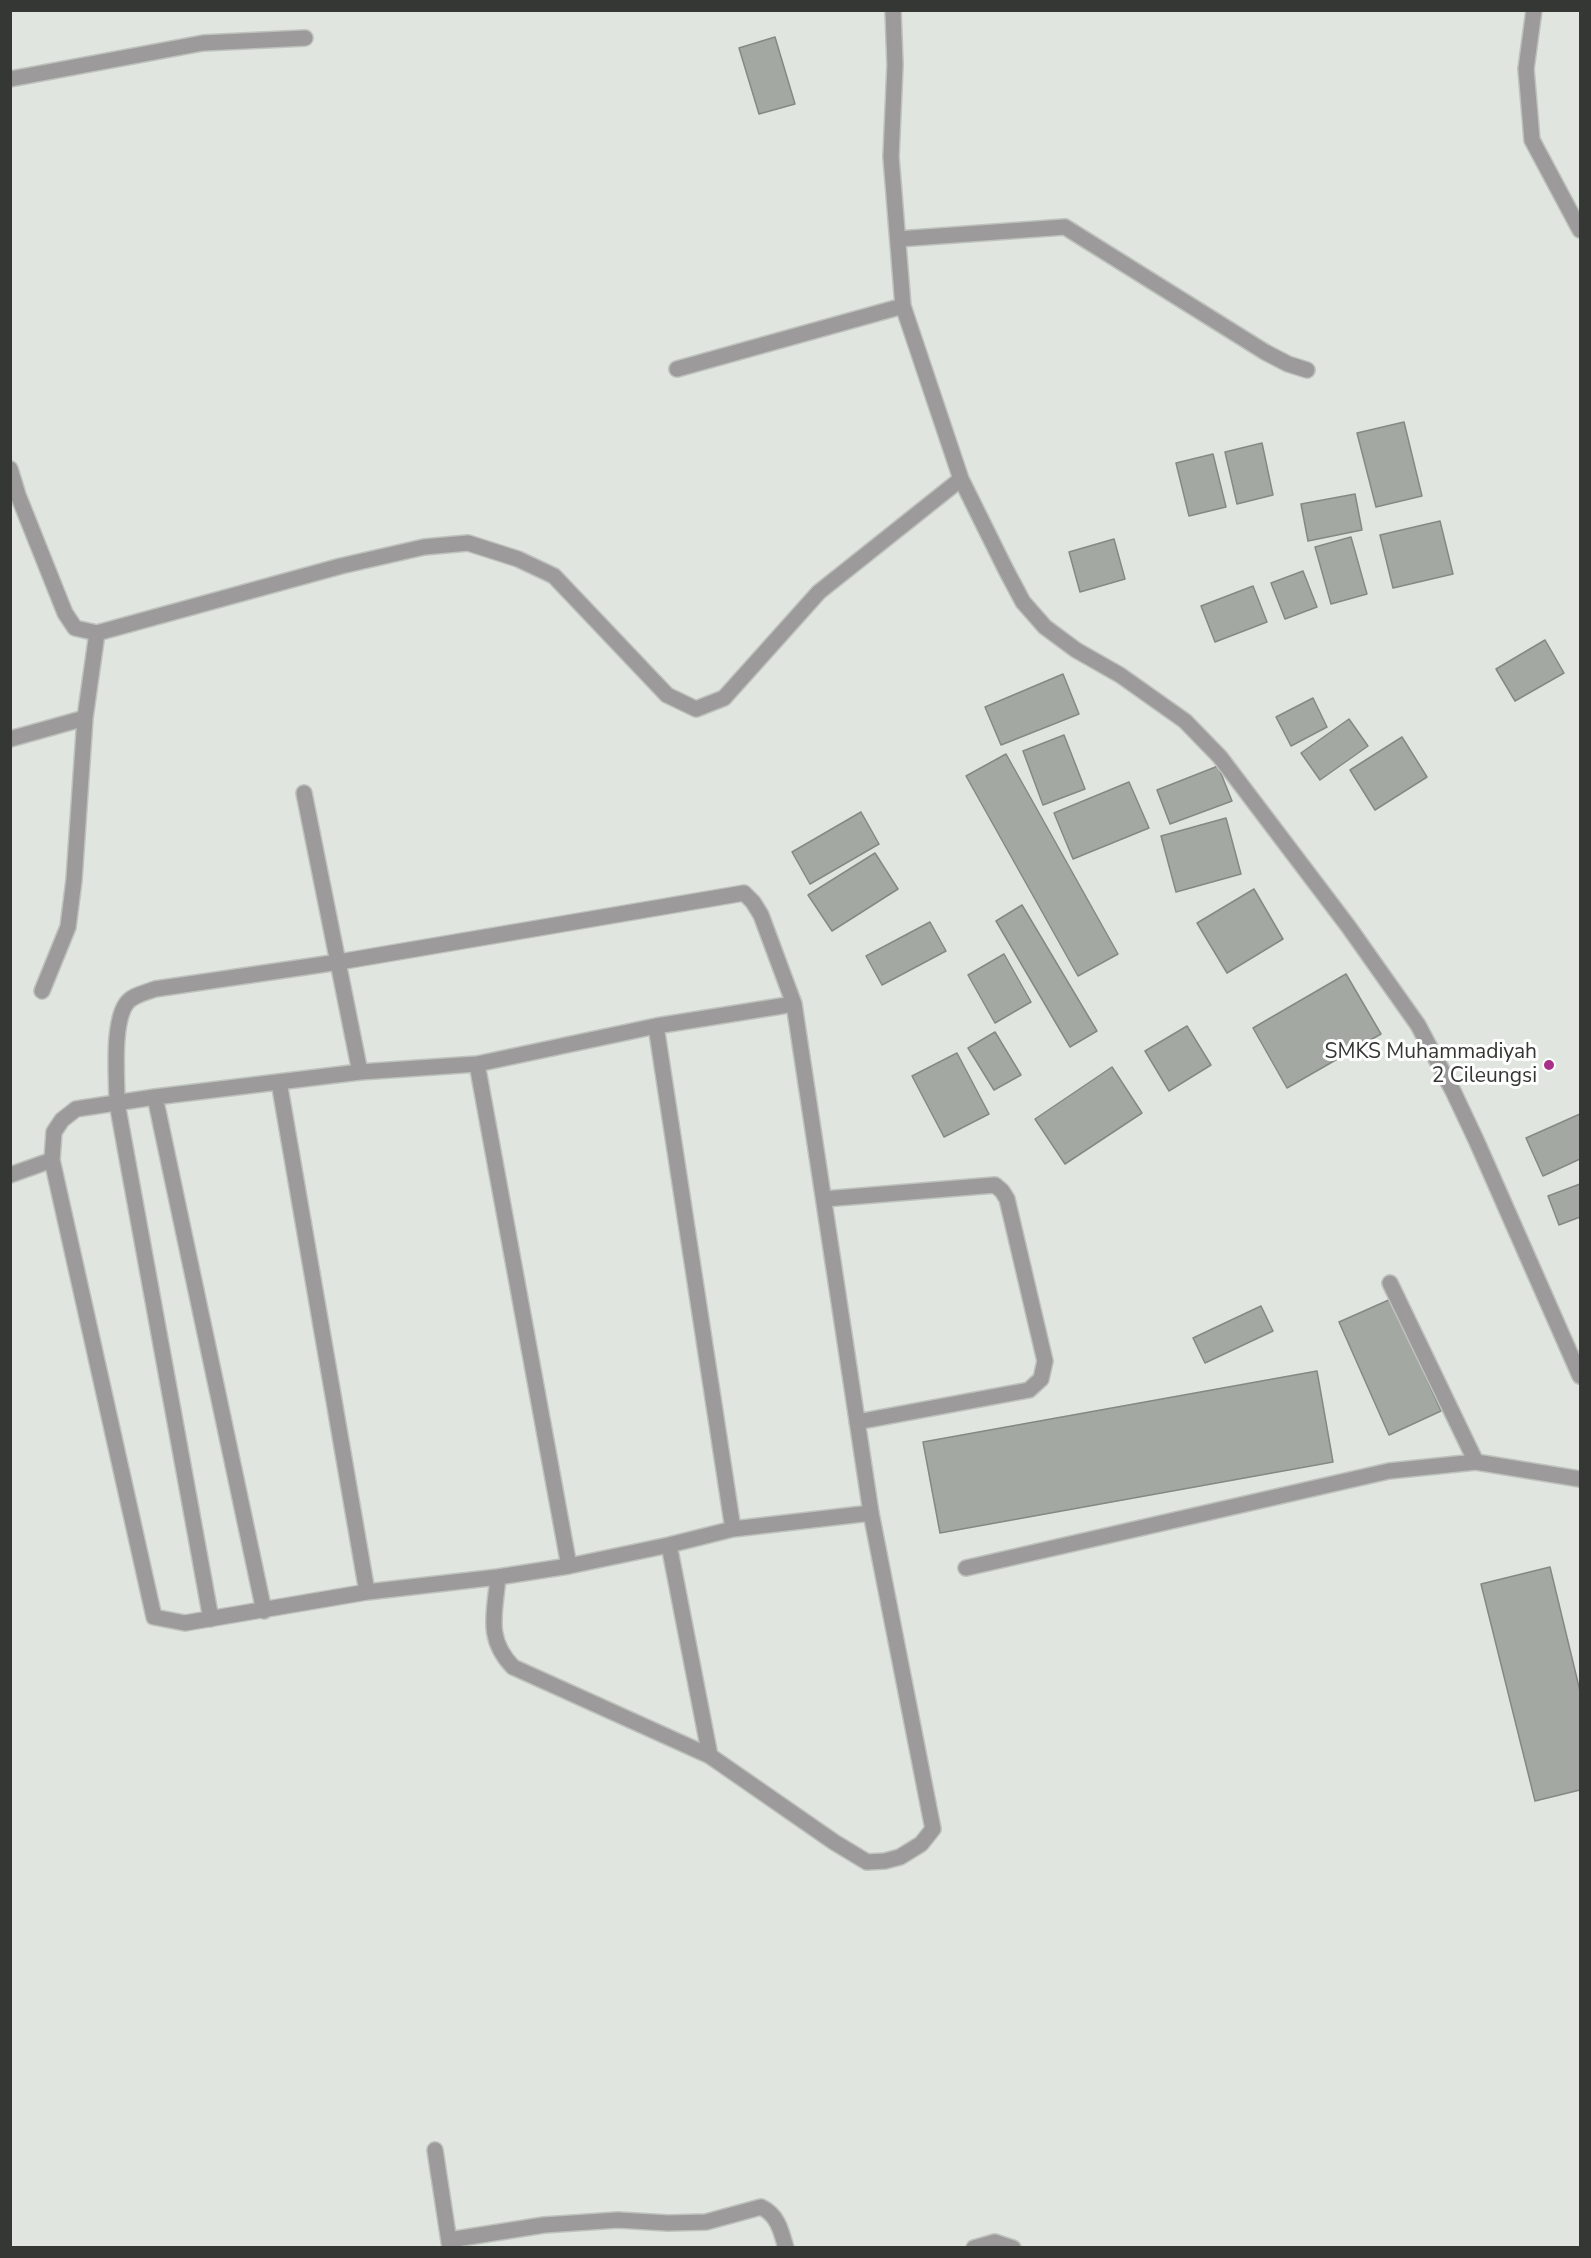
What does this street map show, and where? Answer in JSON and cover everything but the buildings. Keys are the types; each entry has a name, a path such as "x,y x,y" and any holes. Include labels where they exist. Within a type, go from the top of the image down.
{"street":[{"path":"893,10 895,65 891,157 903,306 961,479 1023,602 1045,627 1068,644 1120,675 1185,722 1220,757 1348,926 1418,1025 1477,1142 1581,1376"},
{"path":"1534,10 1526,69 1532,140 1581,230"},
{"path":"10,79 203,43 305,38"},
{"path":"898,239 1065,227 1265,352 1288,364 1307,370"},
{"path":"677,369 903,306"},
{"path":"10,469 18,495 65,613 75,628 97,633 351,564 424,547 468,543 518,559 554,576 667,695 696,709 724,698 819,592 961,479"},
{"path":"42,991 68,927 74,880 85,718 97,633"},
{"path":"10,739 85,718"},
{"path":"304,793 360,1072"},
{"path":"211,1619 117,1103 117,1032 126,1005 137,995 155,989 339,962 744,893 761,915 794,1004 871,1513 933,1829 921,1844 900,1857 867,1862 834,1842 710,1756 513,1667 500,1654 496,1642 494,1629 498,1577"},
{"path":"794,1004 656,1026 477,1064 360,1072 155,1096 76,1109 62,1120 54,1132 52,1160 154,1617 184,1623 367,1592 498,1577 569,1566 733,1529 871,1513"},
{"path":"656,1026 733,1529"},
{"path":"477,1064 569,1566"},
{"path":"279,1082 367,1592"},
{"path":"155,1096 264,1611"},
{"path":"10,1175 52,1160"},
{"path":"824,1199 995,1185 1007,1199 1045,1361 1041,1379 1029,1390 857,1422"},
{"path":"1390,1283 1476,1462"},
{"path":"966,1568 1389,1471 1476,1462 1581,1479"},
{"path":"669,1545 710,1756"},
{"path":"435,2150 450,2244 544,2225 618,2220 668,2223 706,2222 761,2207 774,2216 786,2247"},
{"path":"974,2247 995,2242 1013,2247"}],"place":[{"name":"SMKS Muhammadiyah 2 Cileungsi","path":"1549,1065"}]}
